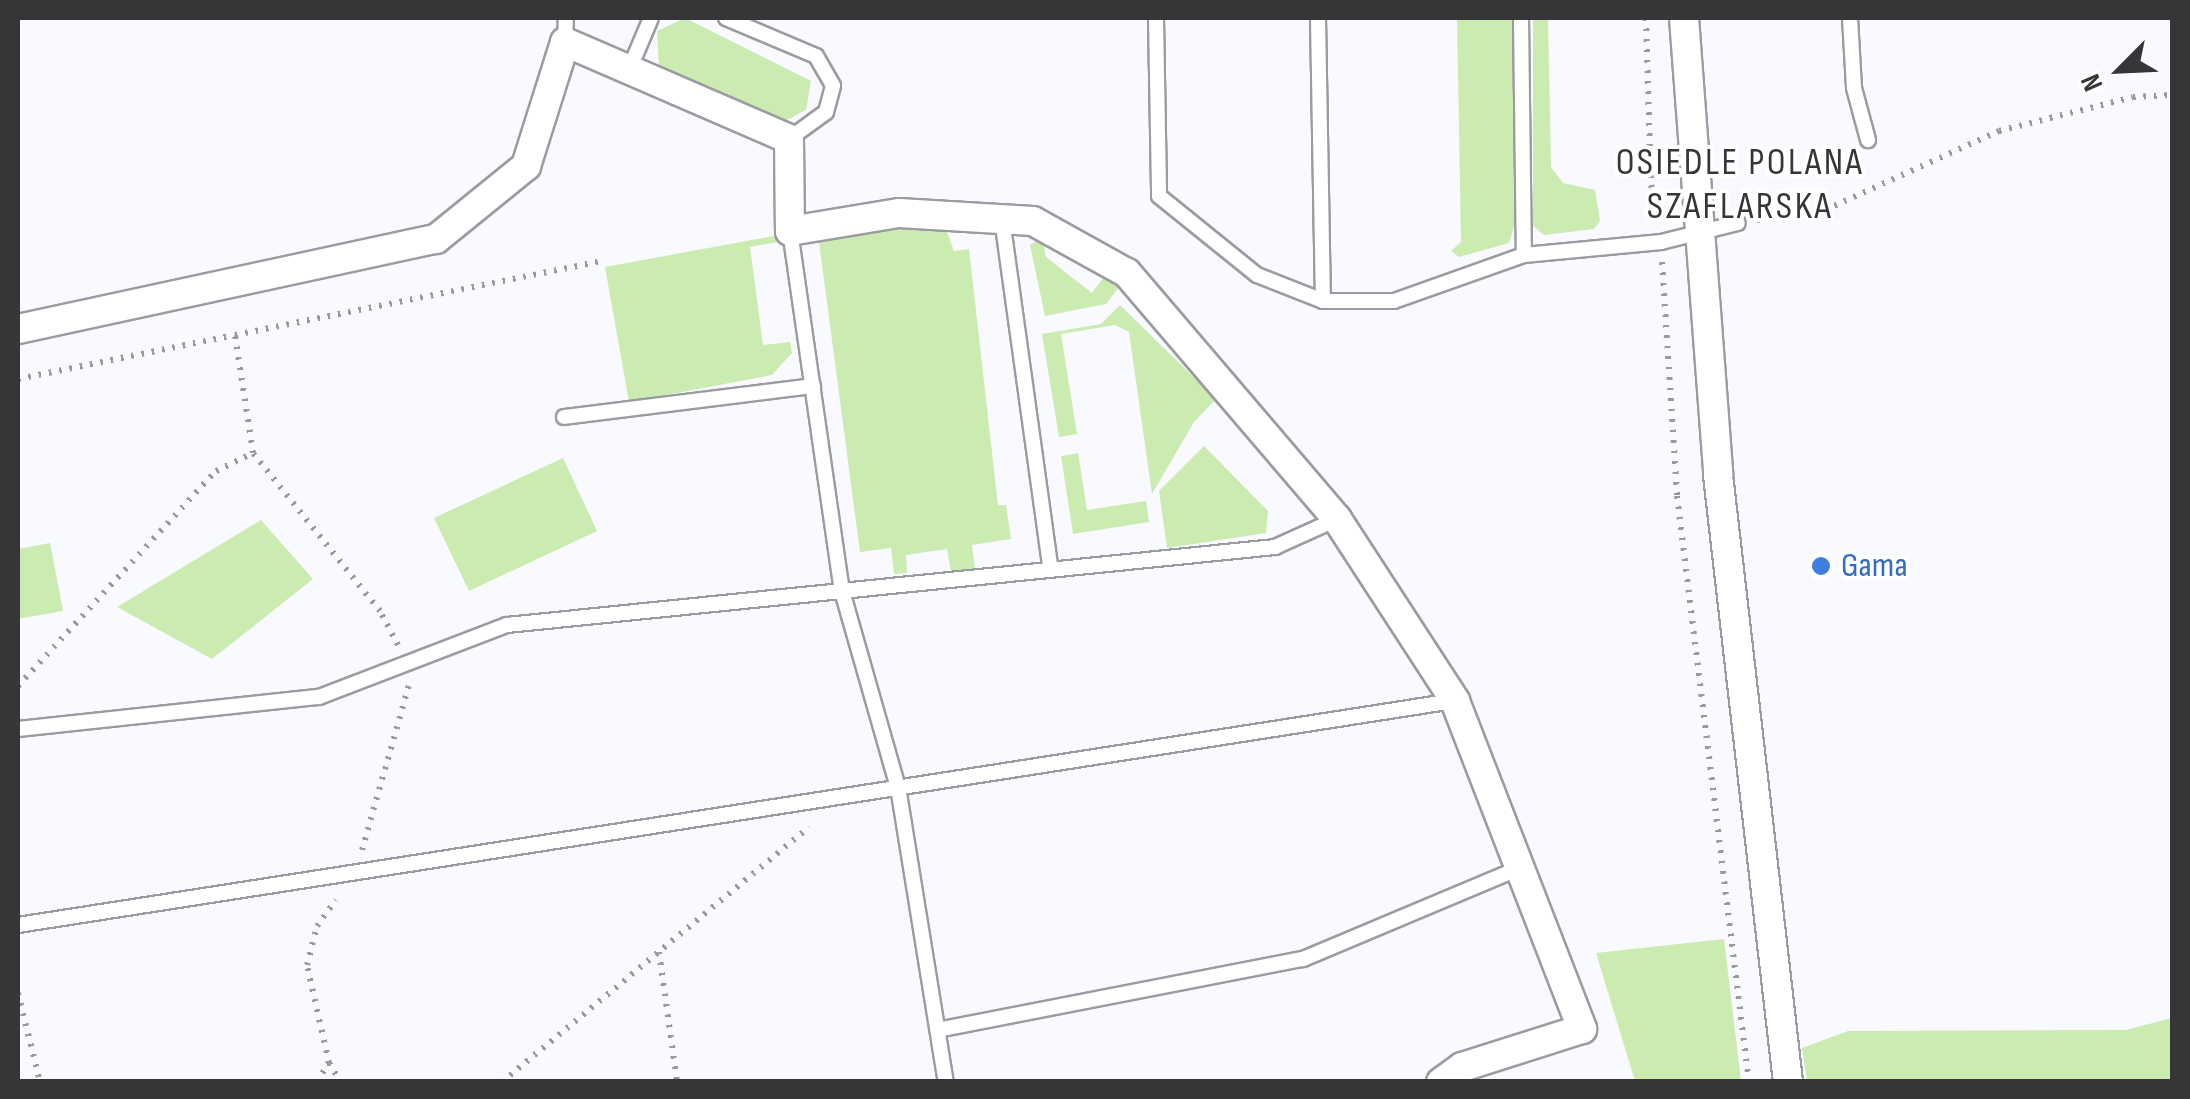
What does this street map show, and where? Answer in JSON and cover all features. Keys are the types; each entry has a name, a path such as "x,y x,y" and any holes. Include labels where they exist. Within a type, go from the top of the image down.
{"street":[{"path":"1684,18 1696,232 1788,1082"},
{"path":"18,330 436,238 526,166 566,30 630,70 790,139 790,231 899,213 1002,215 1033,221 1127,274 1337,519 1455,701 1582,1029 1462,1067 1441,1082"}],"lane":[{"path":"630,70 651,18"},
{"path":"726,18 816,56 833,86 826,112 790,139"},
{"path":"1156,18 1159,196 1258,275 1323,301 1394,301 1524,255 1661,242 1738,223"},
{"path":"1318,18 1323,301"},
{"path":"1521,18 1524,255"},
{"path":"1850,18 1854,88 1868,140"},
{"path":"1002,215 1052,570"},
{"path":"790,231 842,591 898,788 942,1029 946,1082"},
{"path":"564,417 812,386"},
{"path":"18,729 319,697 507,625 1274,547 1337,519"},
{"path":"18,925 1455,701"},
{"path":"942,1029 1303,959 1520,868"}],"path":[{"path":"1646,18 1652,185 1661,242 1677,496 1749,1082"},
{"path":"1738,223 1825,210 1999,131 2133,97 2172,94"},
{"path":"18,379 600,260"},
{"path":"235,335 253,453 380,611 408,663 410,700 355,872 318,926 307,965 329,1062 342,1082"},
{"path":"18,686 216,471 253,453"},
{"path":"502,1082 844,796"},
{"path":"658,950 677,1082"},
{"path":"18,993 40,1082"},
{"path":"318,1082 329,1062"}],"green space":[{"path":"685,18 811,81 806,110 787,120 659,69 657,31"},
{"path":"1457,18 1512,18 1516,221 1509,243 1459,257 1451,251 1461,242"},
{"path":"1533,18 1548,18 1551,167 1563,183 1595,190 1600,221 1594,229 1544,235 1533,226"},
{"path":"945,226 954,251 969,249 998,505 1006,505 1011,539 972,545 975,569 951,572 947,549 906,555 907,573 894,574 891,548 860,552 819,242 828,235"},
{"path":"779,235 778,242 750,247 763,345 790,342 792,353 772,375 629,402 605,267"},
{"path":"1042,237 1046,257 1092,293 1104,277 1118,288 1106,304 1045,316 1030,245"},
{"path":"1120,305 1216,399 1194,422 1152,494 1129,332 1115,325 1061,334 1077,434 1059,437 1042,334 1101,324"},
{"path":"1204,446 1268,511 1266,533 1167,548 1159,491"},
{"path":"1078,453 1087,510 1146,501 1149,522 1073,534 1061,456"},
{"path":"563,458 597,531 469,591 434,518"},
{"path":"261,520 313,579 212,659 117,607"},
{"path":"50,543 63,611 18,619 18,549"},
{"path":"1724,939 1741,1081 1635,1081 1596,953"},
{"path":"2172,1018 2172,1081 1807,1081 1802,1048 1848,1031 2126,1030"}],"place":[{"name":"Gama","path":"1821,566"}],"district":[{"name":"OSIEDLE POLANA SZAFLARSKA","path":"1740,185"}]}
